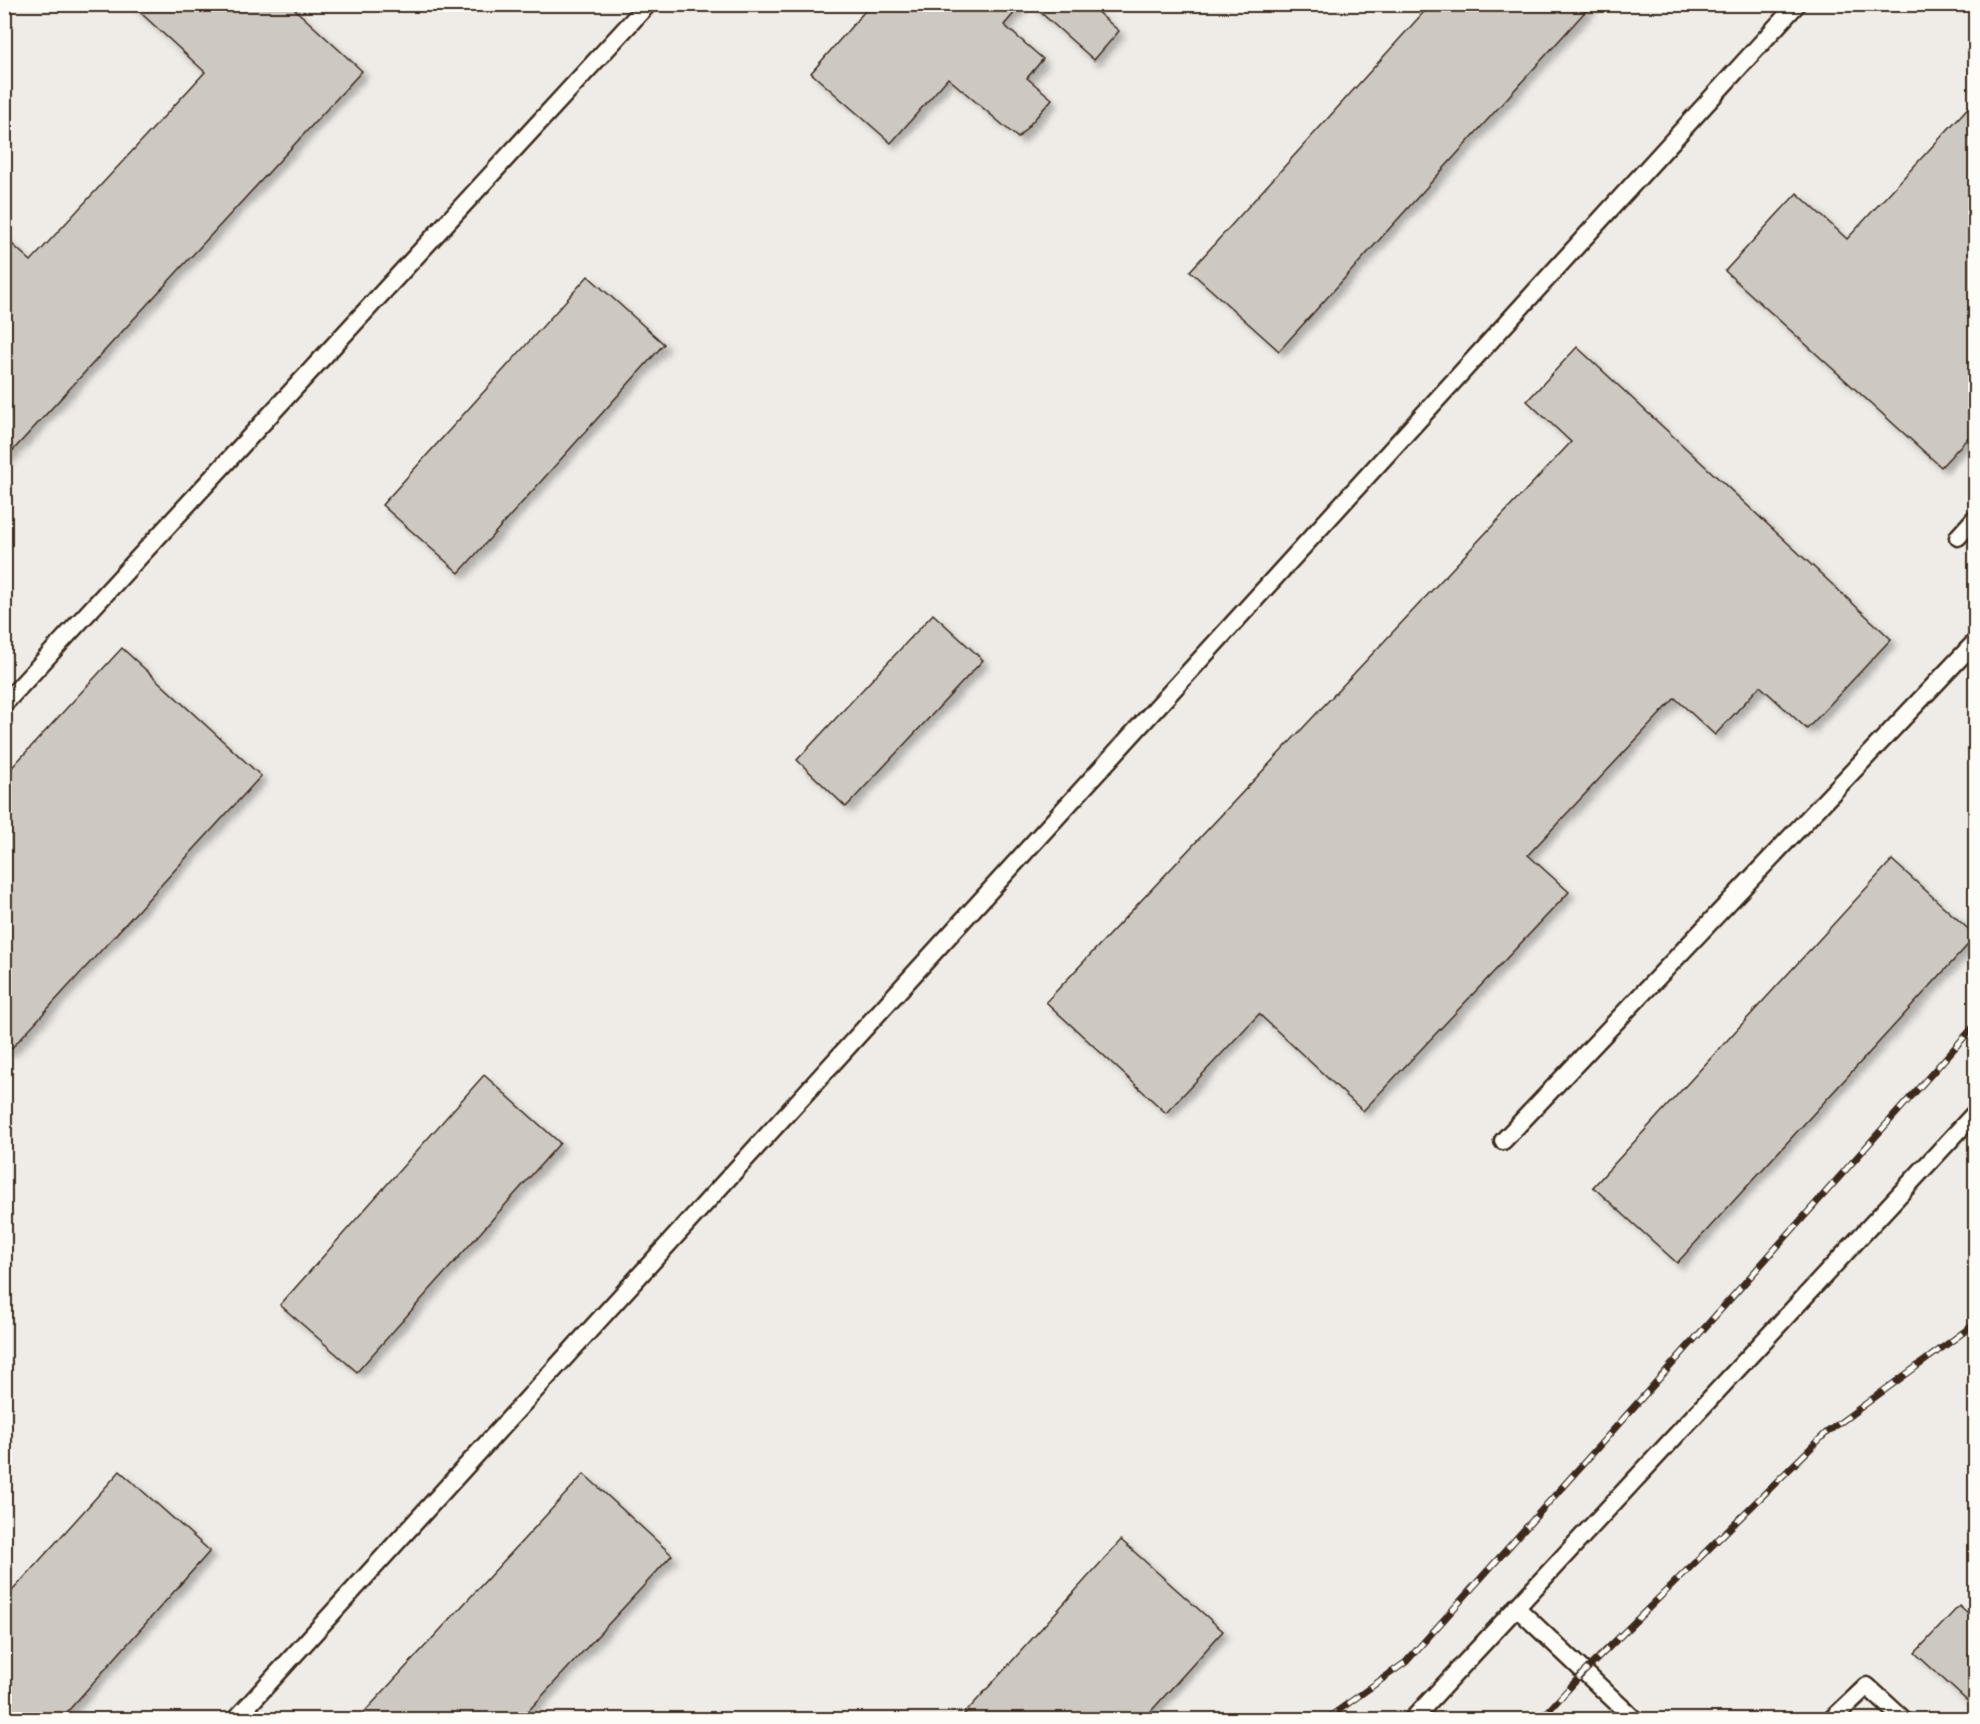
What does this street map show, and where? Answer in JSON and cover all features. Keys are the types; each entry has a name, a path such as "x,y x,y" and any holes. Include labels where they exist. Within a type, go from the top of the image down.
{"lane":[{"path":"4,704 648,4"},
{"path":"236,1719 1797,4"},
{"path":"1958,537 1976,517"},
{"path":"1503,1142 1976,642"},
{"path":"1412,1719 1976,1112"},
{"path":"1516,1607 1635,1719"},
{"path":"1831,1719 1867,1686 1904,1719"}],"shaded area":[{"path":"5,5 1975,5 1975,1719 5,1719"}],"building":[{"path":"131,4 289,4 362,71 4,460 4,237 31,261 205,72"},
{"path":"871,4 1022,4 1004,25 1043,59 1027,78 1052,99 1018,138 948,78 891,143 811,73"},
{"path":"1031,4 1088,4 1119,31 1094,60"},
{"path":"1431,4 1592,4 1279,351 1190,271"},
{"path":"1976,99 1976,429 1941,467 1725,271 1797,193 1847,239"},
{"path":"588,276 664,344 459,573 382,505"},
{"path":"1577,347 1891,639 1807,729 1760,686 1715,735 1675,698 1528,855 1569,892 1363,1111 1259,1014 1166,1113 1046,1002 1571,442 1527,401"},
{"path":"933,614 983,660 846,807 797,760"},
{"path":"122,648 261,776 9,1051 4,1047 4,776"},
{"path":"1892,860 1976,936 1677,1263 1593,1187"},
{"path":"484,1075 560,1143 357,1372 280,1305"},
{"path":"120,1471 210,1551 60,1720 4,1720 4,1600"},
{"path":"584,1474 672,1555 520,1720 357,1720"},
{"path":"1121,1540 1223,1631 1143,1720 959,1720"},
{"path":"1959,1606 1976,1621 1976,1709 1915,1653"}],"railway":[{"path":"1325,1720 1406,1662 1976,1024"},
{"path":"1540,1720 1584,1672 1826,1433 1976,1323"}]}
